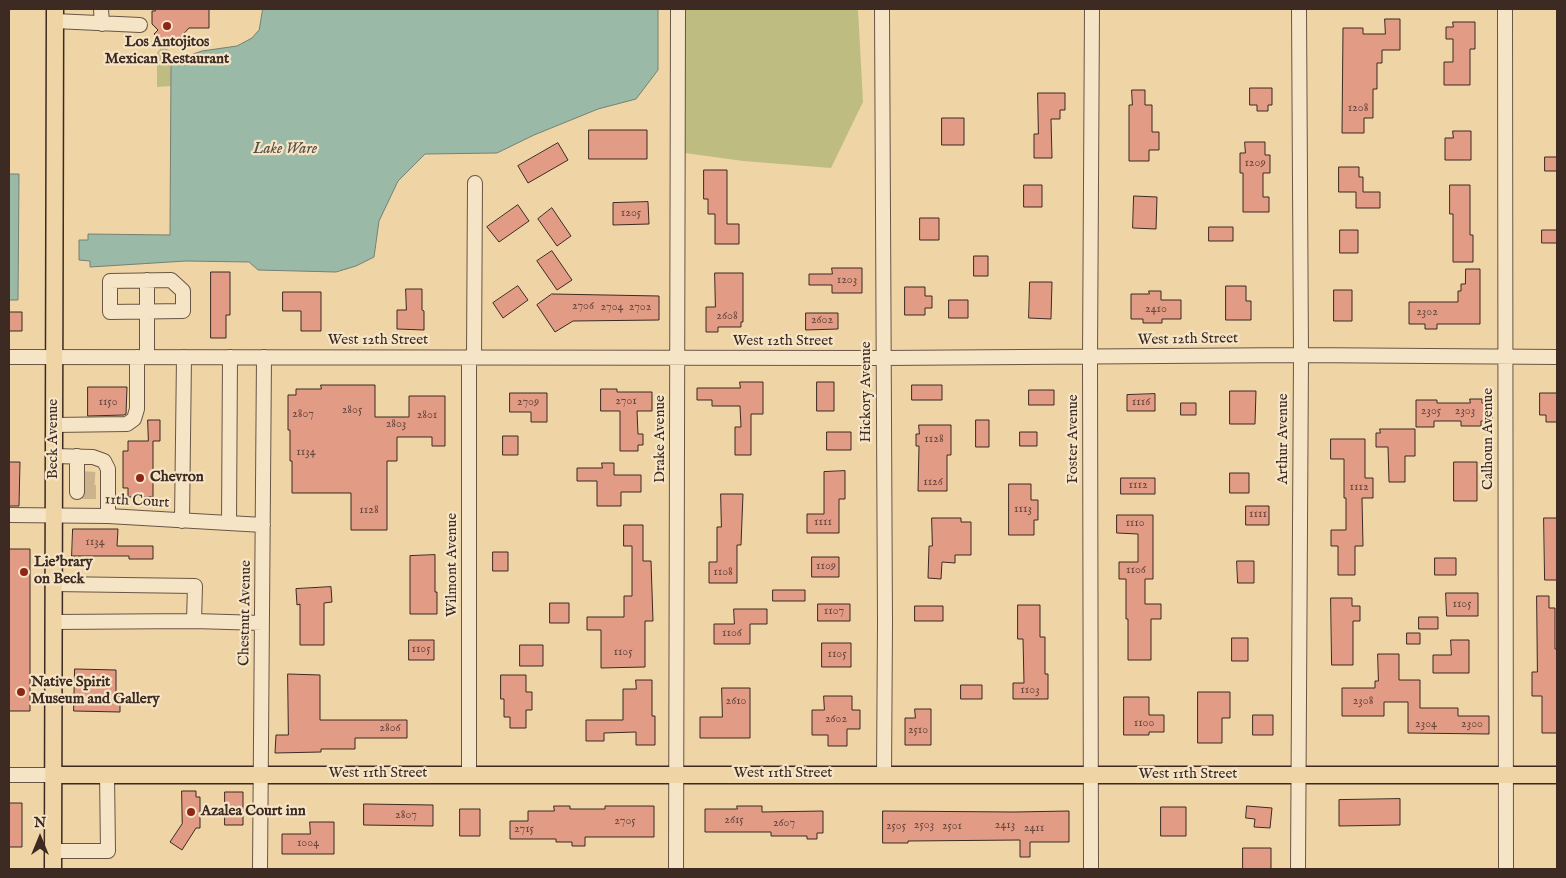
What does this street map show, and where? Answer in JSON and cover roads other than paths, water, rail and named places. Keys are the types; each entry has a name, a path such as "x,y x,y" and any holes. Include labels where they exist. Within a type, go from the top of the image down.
{"main road":[{"name":"Beck Avenue","path":"53,869 55,15"},
{"name":"West 11th Street","path":"54,774 1557,775"}],"street":[{"path":"102,9 102,24"},
{"name":"Drake Avenue","path":"676,869 678,9"},
{"name":"Hickory Avenue","path":"882,9 884,774"},
{"name":"Foster Avenue","path":"1091,869 1090,358 1092,9"},
{"name":"Arthur Avenue","path":"1298,869 1299,9"},
{"name":"Calhoun Avenue","path":"1505,9 1506,869"},
{"path":"55,15 102,24 140,25"},
{"name":"Wilmont Avenue","path":"469,774 475,182"},
{"path":"110,280 147,280 171,280 183,291 183,311 110,312 110,280"},
{"path":"54,424 127,424 134,419 137,409 147,312 147,280"},
{"name":"West 12th Street","path":"9,357 1090,358 1300,355 1557,357"},
{"path":"228,523 230,356"},
{"name":"Chestnut Avenue","path":"260,869 264,356"},
{"path":"182,521 184,357"},
{"path":"54,456 93,457 104,461 108,469 102,485 108,516"},
{"path":"54,492 79,485 76,456"},
{"name":"11th Court","path":"9,515 108,516 263,526"},
{"path":"54,584 196,586 194,621"},
{"path":"54,622 194,621 262,623"},
{"name":"West 11th Street","path":"9,775 54,774"},
{"path":"53,851 108,850 107,774"}],"water":[{"name":"Lake Ware","path":"263,9 658,9 658,70 636,99 598,109 534,135 497,153 425,154 398,181 379,221 374,257 356,266 336,272 258,270 249,262 186,261 90,267 90,261 79,260 79,240 88,240 88,234 170,235 171,64 175,60 202,51 237,46 252,38 259,30"},
{"path":"9,174 19,174 18,300 9,300"}],"tunnel":[{"path":"81,478 96,479"},
{"path":"82,492 96,492"}],"place":[{"name":"Los Antojitos Mexican Restaurant","path":"167,26"},
{"name":"Chevron","path":"140,478"},
{"name":"Lie'brary on Beck","path":"24,572"},
{"name":"Native Spirit Museum and Gallery","path":"21,692"},
{"name":"Azalea Court inn","path":"191,812"}]}
